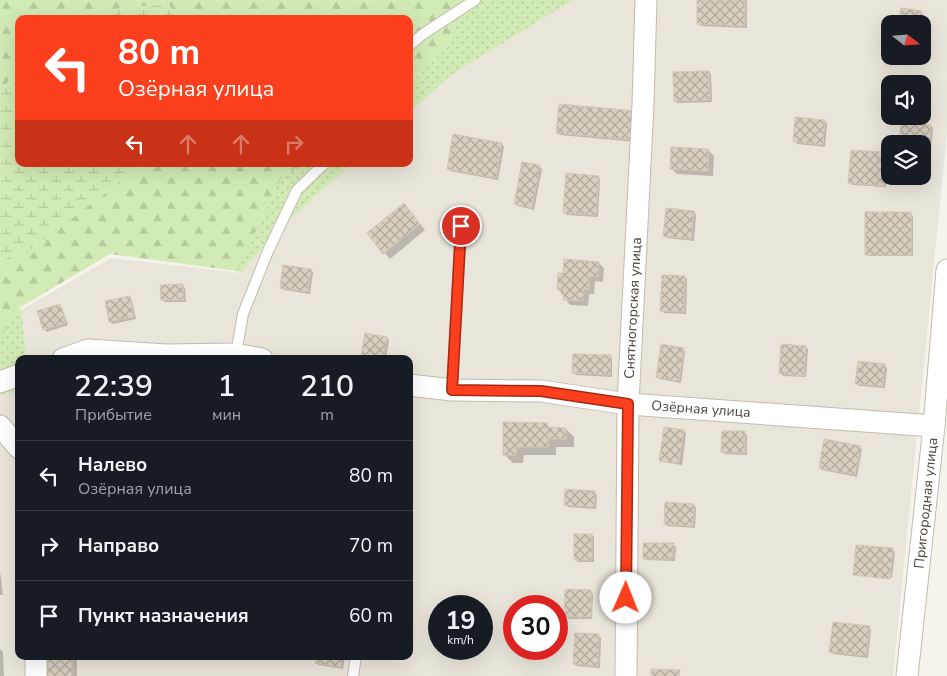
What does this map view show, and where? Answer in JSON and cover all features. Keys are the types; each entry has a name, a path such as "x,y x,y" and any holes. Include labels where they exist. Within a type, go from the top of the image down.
{"street":[{"name":"Снятногорская улица","path":"626,676 628,404 646,0"},
{"name":"Пригородная улица","path":"907,676 934,426 947,270"},
{"path":"74,355 88,350 166,355 241,355"},
{"path":"0,382 15,376"},
{"name":"Озёрная улица","path":"413,385 452,390 541,391 628,404 934,426"},
{"path":"0,426 15,443"},
{"path":"36,660 36,676"}],"lane":[{"path":"413,43 475,0"},
{"path":"236,354 243,314 268,251 297,190 321,167"},
{"path":"452,390 461,226"},
{"path":"353,676 355,660"}],"shaded area":[{"path":"573,0 947,0 947,132 893,676 0,676 0,395 15,392 15,660 413,660 413,355 27,355 21,310 111,258 241,273 278,230 349,167 413,167 413,109 451,75"}],"green space":[{"path":"0,0 464,0 448,46 413,82 413,15 176,15 168,4 115,9 105,15 15,15 15,72 0,93"},
{"path":"464,0 573,0 451,75 413,109 413,82 448,46"},
{"path":"168,4 176,15 104,15 114,9"},
{"path":"15,72 15,167 139,167 29,251 0,260 0,93"},
{"path":"139,167 297,167 281,178 237,271 110,254 19,308 0,338 0,260 29,251"},
{"path":"296,167 349,167 278,230 241,273 237,271 281,177"},
{"path":"19,308 21,310 27,355 15,355 15,392 0,395 0,338"}],"building":[{"path":"697,0 745,0 745,26 697,24"},
{"path":"901,8 921,11 920,15 900,15"},
{"path":"709,71 710,100 674,101 673,72"},
{"path":"559,104 636,111 634,140 556,133"},
{"path":"795,117 825,120 823,145 793,142"},
{"path":"901,125 931,125 930,135 900,135"},
{"path":"453,134 502,143 496,178 447,169"},
{"path":"671,147 709,149 708,171 670,169"},
{"path":"851,150 881,152 881,185 884,186 848,183"},
{"path":"522,162 540,165 532,208 514,204"},
{"path":"566,173 599,176 596,215 563,213"},
{"path":"404,203 420,224 383,254 367,233"},
{"path":"666,208 694,211 691,239 663,236"},
{"path":"865,212 911,212 912,255 865,255"},
{"path":"564,259 599,262 598,277 590,276 589,290 584,289 583,301 563,300 564,290 557,289 558,273 563,273"},
{"path":"283,265 311,269 308,292 280,288"},
{"path":"662,275 685,276 684,312 660,311"},
{"path":"183,284 184,300 161,300 160,285"},
{"path":"130,296 134,317 109,322 105,301"},
{"path":"60,304 66,323 43,330 37,311"},
{"path":"365,333 387,337 384,355 361,355"},
{"path":"661,344 684,348 679,381 656,377"},
{"path":"781,344 806,346 804,376 779,374"},
{"path":"573,354 611,355 610,375 572,373"},
{"path":"858,361 885,364 883,386 855,384"},
{"path":"503,422 547,423 547,427 566,428 566,439 548,439 548,447 516,447 516,455 503,455"},
{"path":"664,427 684,430 679,463 659,461"},
{"path":"722,431 745,431 745,453 721,452"},
{"path":"824,439 861,446 855,475 819,468"},
{"path":"565,489 595,491 594,507 564,505"},
{"path":"665,502 694,504 693,526 664,524"},
{"path":"574,534 592,534 592,560 574,560"},
{"path":"643,543 674,543 673,559 643,559"},
{"path":"856,545 893,548 890,579 853,575"},
{"path":"565,589 591,590 591,617 568,617 568,595 565,595"},
{"path":"833,622 870,626 866,656 829,652"},
{"path":"575,633 599,634 598,666 573,664"},
{"path":"41,660 72,660 72,676 40,676"},
{"path":"315,660 342,660 341,667 315,663"},
{"path":"651,669 680,670 679,676 651,676"}],"route":[{"path":"461,226 452,390 541,391 628,404 626,598"}]}
